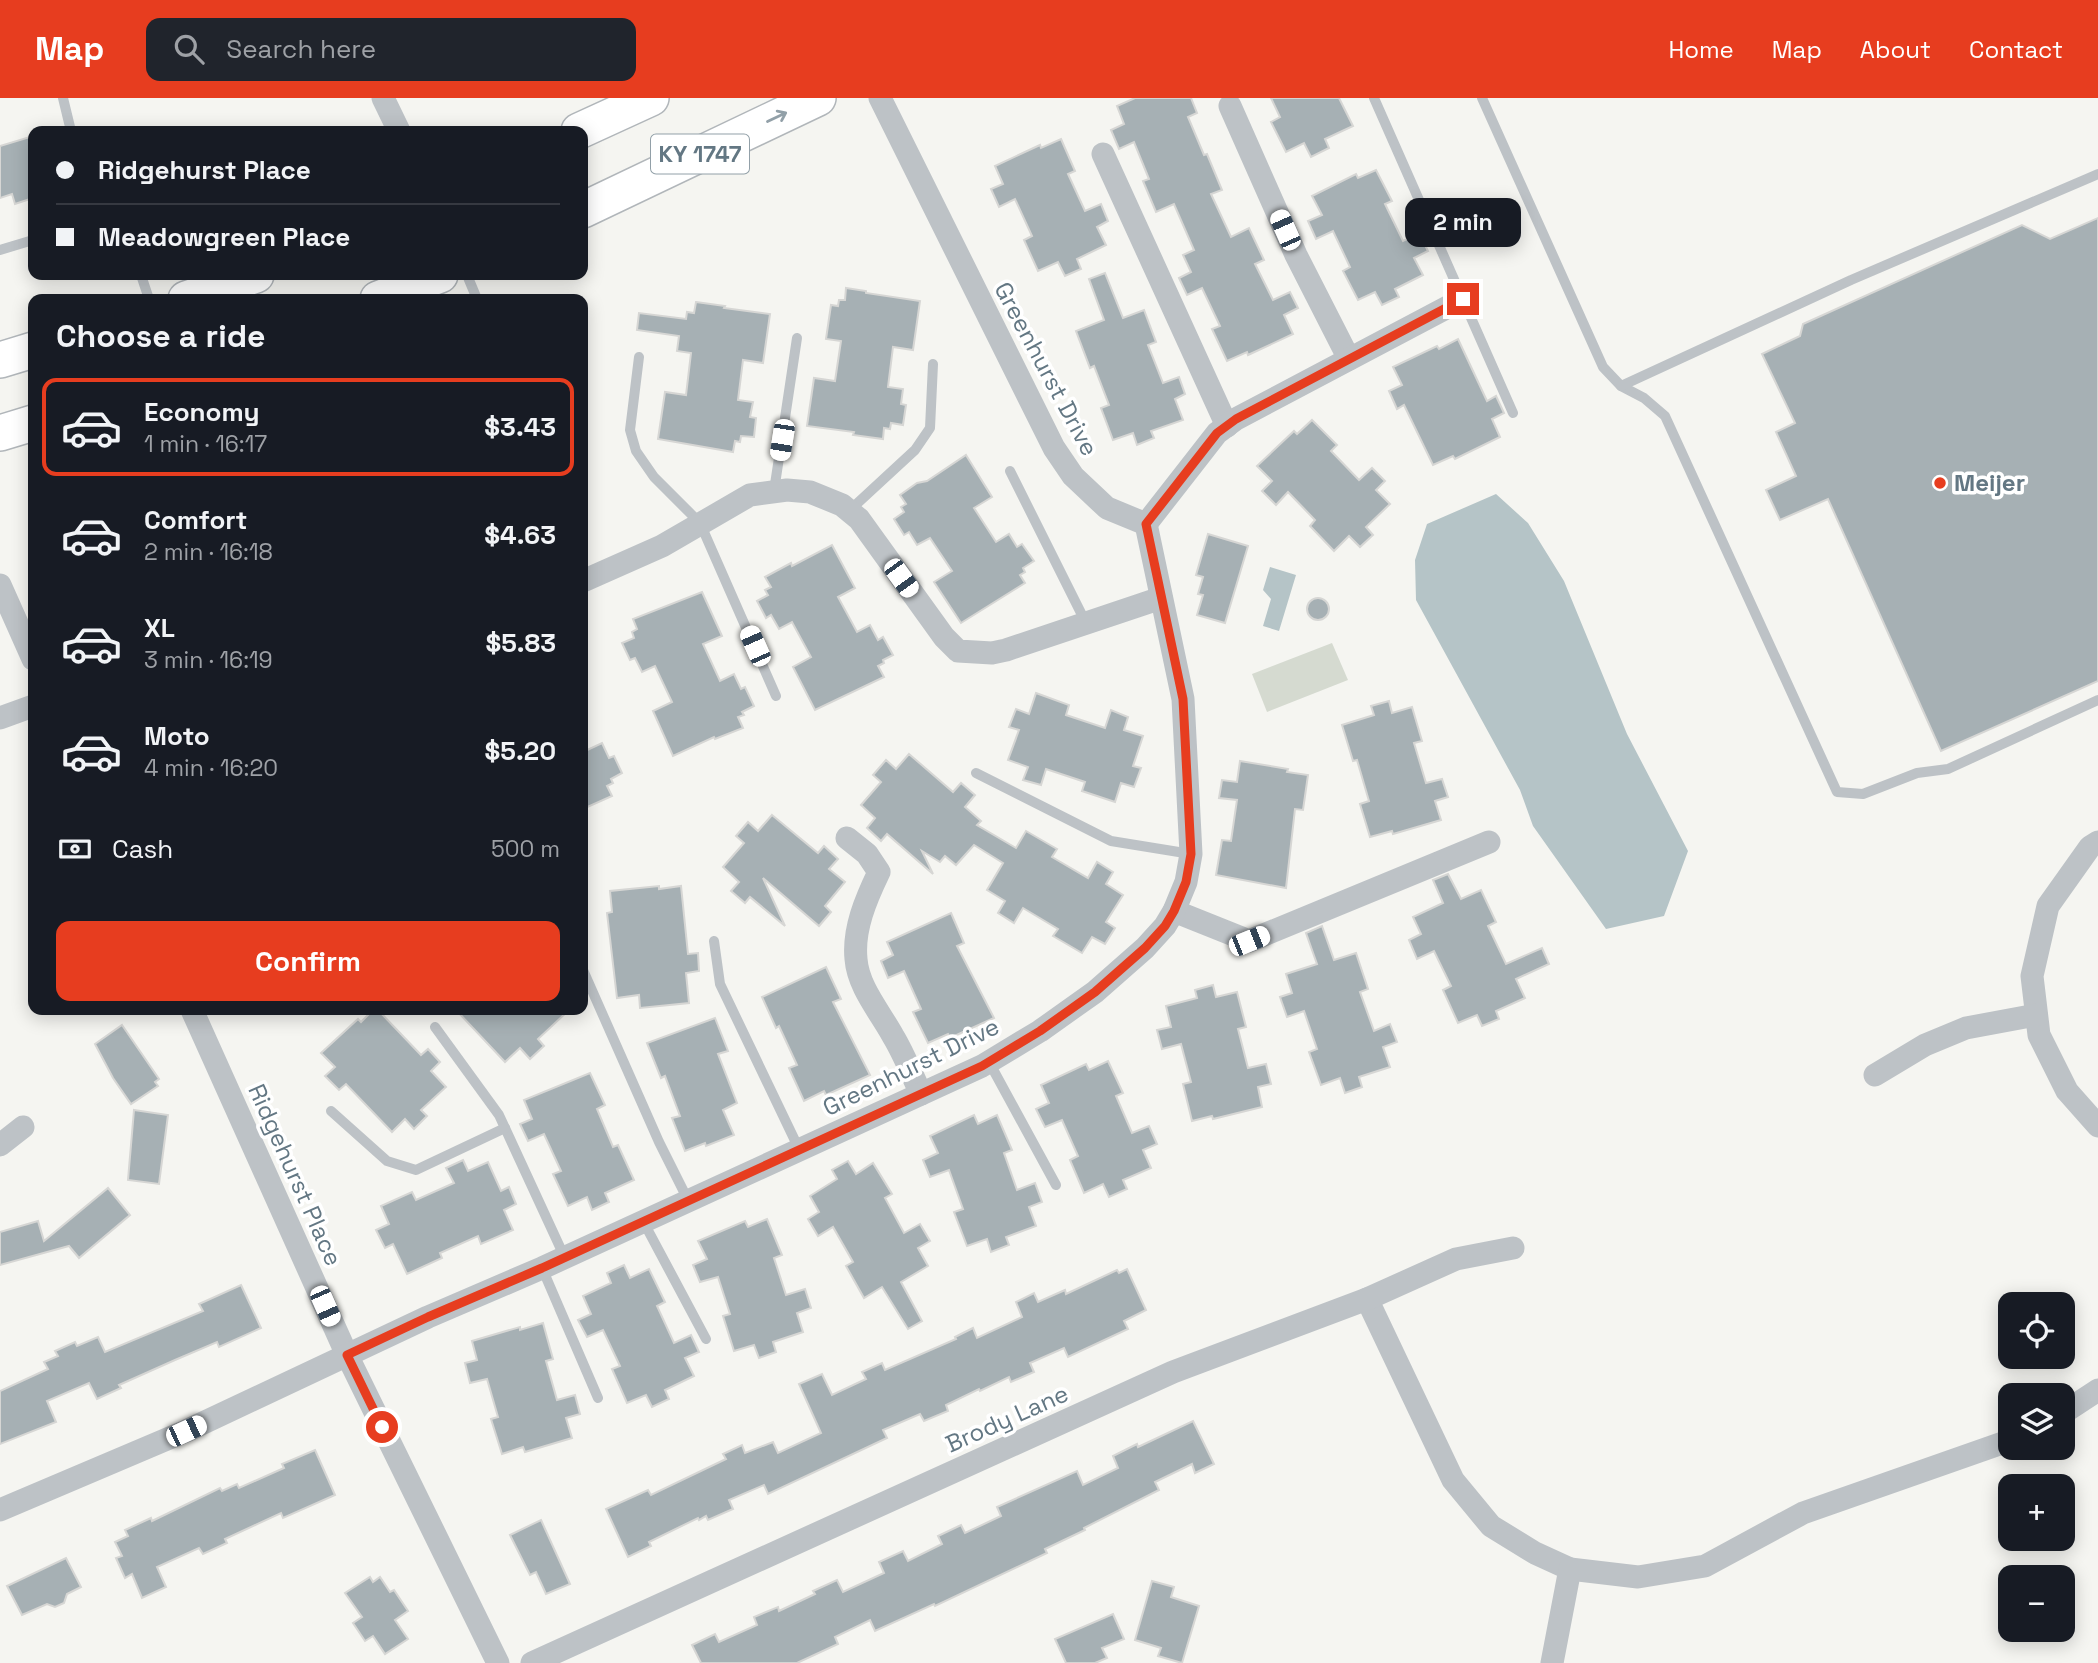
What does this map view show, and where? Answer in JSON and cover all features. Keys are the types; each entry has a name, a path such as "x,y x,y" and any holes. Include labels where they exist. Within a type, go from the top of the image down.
{"main road":[{"name":"KY 1747","path":"588,127 651,98"},
{"name":"KY 1747","path":"588,208 818,98"},
{"path":"201,294 241,280"},
{"path":"391,294 427,280"},
{"path":"0,360 28,352"},
{"path":"0,433 28,425"}],"street":[{"path":"383,98 397,126"},
{"name":"Greenhurst Drive","path":"0,1510 186,1431 428,1317 565,1258 989,1062 1040,1031 1095,992 1145,948 1165,926 1186,882 1191,854 1183,699 1146,524 1107,508 1073,477 1054,448 880,98"},
{"path":"1230,106 1296,255 1349,359"},
{"path":"1103,154 1227,426"},
{"path":"1146,524 1217,433 1463,299"},
{"path":"588,579 662,546 750,495 774,491 810,492 842,505 859,519 944,637 958,651 992,653 1006,650 1161,597"},
{"path":"0,585 28,648"},
{"path":"0,718 28,708"},
{"path":"847,838 867,854 879,872 864,904 856,960 866,992 894,1038 921,1094"},
{"path":"1174,911 1249,941 1489,842"},
{"path":"2098,842 2090,847 2048,906 2032,976 2039,1035 2067,1091 2098,1126"},
{"name":"Ridgehurst Place","path":"194,1015 347,1355 498,1663"},
{"path":"1875,1075 1925,1045 1966,1028 2036,1015"},
{"path":"0,1145 23,1127"},
{"name":"Brody Lane","path":"532,1663 1173,1372 1367,1299 1456,1259 1513,1248"},
{"path":"1367,1299 1453,1480 1491,1526 1535,1553 1570,1569 1638,1577 1705,1566 1803,1513 1998,1445"},
{"path":"2075,1405 2098,1390"},
{"path":"1552,1663 1570,1569"}],"lane":[{"path":"63,98 70,126"},
{"path":"1374,98 1513,413"},
{"path":"1482,98 1602,367 1620,386 1644,398 1665,416 1837,792 1863,794 1917,773 1948,769 2098,700"},
{"path":"1620,386 1851,279 2098,174"},
{"path":"0,250 28,242"},
{"path":"774,491 797,338"},
{"path":"639,357 630,430 636,451 654,477 701,523 776,696"},
{"path":"849,511 915,450 930,428 933,364"},
{"path":"1010,471 1086,623"},
{"path":"976,773 1111,841 1191,854"},
{"path":"714,941 720,984 799,1149"},
{"path":"588,981 654,1131 688,1200"},
{"path":"435,1027 499,1115 565,1258"},
{"path":"989,1062 1056,1185"},
{"path":"331,1111 387,1161 416,1170 505,1128"},
{"path":"643,1221 706,1339"},
{"path":"542,1268 598,1398"}],"shaded area":[{"path":"1496,494 1528,523 1564,581 1627,734 1688,851 1664,916 1606,929 1533,826 1520,790 1416,600 1415,560 1427,524"},
{"path":"1270,567 1296,575 1279,631 1263,626 1271,599 1263,590"},
{"path":"1332,643 1348,680 1267,712 1252,674"}],"building":[{"path":"1135,98 1191,98 1197,113 1188,117 1222,190 1211,194 1231,237 1249,228 1264,260 1255,264 1273,300 1290,292 1298,308 1284,315 1293,334 1248,355 1247,352 1227,361 1212,329 1220,326 1202,288 1187,295 1179,278 1191,272 1183,255 1194,250 1174,204 1156,212 1143,181 1149,179 1134,142 1119,149 1111,130 1124,124 1117,106"},
{"path":"1271,98 1339,98 1353,126 1325,139 1329,148 1311,157 1304,143 1286,152 1271,122 1280,117"},
{"path":"28,138 28,200 15,204 12,194 0,198 0,146"},
{"path":"1061,139 1075,171 1068,174 1085,211 1101,204 1108,221 1097,227 1106,245 1077,259 1081,269 1065,276 1058,262 1038,271 1024,240 1032,236 1015,199 999,207 991,189 1003,184 995,166 1040,145 1041,148"},
{"path":"1376,170 1392,201 1385,204 1403,241 1419,233 1428,251 1414,258 1423,275 1395,289 1399,297 1382,305 1375,292 1358,300 1343,271 1350,267 1333,231 1316,239 1308,221 1322,215 1312,196 1356,174 1358,178"},
{"name":"Meijer","path":"2098,218 2098,681 1941,751 1828,499 1780,520 1766,490 1796,476 1776,432 1795,423 1762,354 1800,336 1803,324 2022,225 2050,239"},
{"path":"1105,273 1123,318 1144,310 1156,342 1148,345 1163,383 1179,377 1185,394 1175,399 1183,420 1151,431 1154,438 1137,445 1133,433 1113,440 1101,408 1109,405 1094,366 1090,368 1076,331 1104,320 1089,279"},
{"path":"846,288 920,301 913,350 893,347 888,387 903,389 901,404 906,405 903,425 891,423 890,429 884,428 883,439 807,426 814,378 835,381 841,341 826,339 831,305 838,306 839,300 845,300"},
{"path":"696,302 770,314 763,363 743,360 738,400 753,402 750,417 756,418 754,437 741,436 740,442 735,441 733,452 658,439 665,392 686,395 691,353 677,351 679,336 637,330 639,313 686,319 687,312 694,313"},
{"path":"1458,339 1487,401 1496,396 1504,413 1492,419 1500,437 1455,459 1453,456 1433,465 1404,405 1397,409 1389,391 1402,385 1393,367"},
{"path":"1312,420 1337,445 1331,451 1359,480 1372,468 1385,481 1376,490 1390,504 1366,527 1373,535 1360,547 1349,536 1334,551 1310,526 1315,520 1288,492 1276,505 1262,491 1272,481 1257,466 1294,431 1297,434"},
{"path":"966,455 992,497 974,508 996,542 1009,534 1017,547 1022,544 1034,561 1023,568 1025,572 1020,575 1025,583 961,623 934,582 952,571 930,538 917,545 909,532 904,535 894,519 904,512 901,507 906,504 900,495"},
{"path":"1208,534 1248,546 1225,623 1197,615 1203,595 1198,594 1203,577 1196,575"},
{"path":"832,545 855,588 838,597 857,632 870,625 878,640 883,637 893,655 878,666 884,677 815,710 793,667 811,657 792,622 779,629 771,615 766,618 757,601 768,595 765,590 771,587 765,577"},
{"path":"702,592 722,636 703,644 720,681 734,674 741,689 745,687 754,706 738,717 743,728 715,739 714,737 673,756 653,711 672,702 655,666 642,672 635,658 630,660 622,643 634,638 632,632 637,629 633,619"},
{"path":"1318,598 1326,601 1329,609 1326,617 1318,620 1310,617 1307,609 1310,601"},
{"path":"1036,693 1069,705 1066,715 1105,728 1111,710 1128,717 1124,730 1143,736 1133,766 1141,768 1134,787 1121,783 1115,802 1082,791 1085,782 1046,769 1041,785 1023,780 1028,767 1008,760 1019,730 1009,727 1016,709 1029,714"},
{"path":"1389,701 1392,713 1412,707 1422,741 1414,743 1426,783 1442,779 1448,797 1435,801 1441,820 1393,834 1392,831 1370,837 1360,804 1369,801 1357,760 1353,761 1342,725 1374,715 1371,706"},
{"path":"602,743 609,758 614,756 622,773 611,779 613,783 607,786 612,796 588,807 588,750"},
{"path":"909,754 953,792 961,783 975,795 965,807 981,821 977,825 1016,848 1026,831 1057,849 1052,857 1088,878 1097,862 1113,872 1106,884 1123,895 1106,922 1115,928 1105,944 1092,937 1082,953 1053,936 1058,929 1023,908 1014,923 998,913 1005,901 987,890 1003,863 974,845 956,865 945,856 940,862 922,851 933,874 887,834 881,841 867,828 875,818 861,805 881,782 873,775 886,760 896,769"},
{"path":"1240,761 1308,775 1303,810 1295,809 1286,888 1216,875 1222,840 1231,841 1237,800 1219,798 1222,780 1237,782"},
{"path":"772,815 818,853 824,846 838,859 829,869 845,882 825,906 831,912 819,926 763,878 785,926 750,897 745,903 731,891 739,882 723,867 744,843 736,836 748,822 758,831"},
{"path":"1448,874 1461,899 1481,890 1496,922 1488,926 1506,964 1542,948 1549,964 1516,979 1525,998 1496,1011 1499,1019 1482,1026 1477,1015 1458,1023 1443,990 1451,986 1434,951 1417,959 1409,940 1421,934 1413,917 1443,903 1433,880"},
{"path":"659,886 659,889 681,886 688,954 698,953 699,971 686,973 689,1003 640,1008 639,995 617,998 607,913 612,912 610,891"},
{"path":"951,913 964,943 957,946 994,1018 950,1038 948,1034 928,1043 913,1012 921,1009 904,971 888,978 881,961 893,955 887,942"},
{"path":"1322,926 1334,960 1356,953 1368,989 1360,992 1374,1031 1390,1024 1397,1042 1383,1047 1390,1067 1359,1077 1362,1087 1345,1093 1340,1078 1321,1085 1309,1052 1317,1049 1304,1011 1287,1017 1280,997 1292,993 1286,974 1317,964 1306,933"},
{"path":"826,967 841,999 833,1002 870,1075 826,1095 824,1091 804,1101 789,1068 797,1065 762,997"},
{"path":"1213,985 1216,997 1237,992 1246,1027 1238,1029 1248,1068 1266,1064 1271,1084 1258,1087 1262,1107 1213,1119 1212,1116 1192,1121 1183,1084 1191,1082 1181,1044 1162,1049 1157,1030 1171,1027 1166,1006 1197,998 1195,990"},
{"path":"368,1015 383,1015 421,1055 428,1049 440,1062 431,1071 446,1087 421,1110 427,1116 414,1129 405,1119 392,1132 346,1084 339,1090 325,1076 335,1067 321,1053 358,1019 361,1022"},
{"path":"461,1015 564,1015 538,1039 544,1046 530,1059 520,1048 505,1062"},
{"path":"715,1018 728,1051 718,1054 737,1103 723,1110 734,1135 685,1151 672,1118 680,1116 665,1076 661,1078 647,1043"},
{"path":"122,1025 159,1079 155,1082 158,1086 131,1104 95,1044"},
{"path":"1108,1061 1123,1093 1116,1096 1132,1133 1149,1126 1157,1144 1143,1150 1151,1168 1123,1180 1127,1189 1109,1197 1103,1184 1084,1193 1070,1160 1078,1156 1062,1120 1045,1127 1036,1109 1049,1103 1041,1085 1086,1064 1089,1070"},
{"path":"590,1073 605,1105 597,1109 613,1147 618,1145 634,1180 605,1193 609,1202 592,1210 587,1197 568,1206 553,1174 561,1171 544,1134 528,1141 520,1124 532,1119 524,1100"},
{"path":"134,1110 168,1115 159,1184 128,1180"},
{"path":"974,1115 978,1124 997,1115 1012,1150 1004,1153 1017,1190 1035,1183 1042,1202 1029,1207 1036,1226 1006,1237 1009,1245 991,1252 987,1239 967,1246 954,1212 963,1209 949,1170 930,1177 923,1160 938,1153 930,1136"},
{"path":"463,1160 468,1171 488,1162 501,1191 509,1187 516,1204 504,1210 513,1230 481,1244 478,1236 440,1253 442,1258 407,1274 393,1244 385,1248 376,1230 389,1224 381,1206 412,1192 416,1200 454,1183 446,1168"},
{"path":"848,1161 856,1174 873,1163 892,1194 885,1198 904,1233 920,1224 930,1241 918,1248 928,1266 901,1282 922,1321 908,1329 882,1287 864,1298 846,1266 853,1262 833,1227 818,1236 808,1219 819,1212 810,1196 837,1179 832,1170"},
{"path":"108,1188 130,1215 79,1258 69,1246 0,1265 0,1232 38,1221 44,1241"},
{"path":"767,1219 782,1255 774,1258 786,1295 805,1289 811,1308 797,1313 803,1332 773,1342 776,1352 759,1358 754,1345 734,1351 723,1316 730,1314 718,1277 700,1282 693,1265 707,1259 698,1241 745,1221 748,1227"},
{"path":"624,1265 630,1278 649,1269 665,1302 657,1306 674,1343 691,1335 699,1352 685,1358 694,1376 665,1390 669,1399 652,1407 646,1395 627,1403 612,1369 620,1366 603,1330 587,1337 578,1320 591,1314 583,1296 611,1283 607,1273"},
{"path":"1127,1269 1146,1310 1124,1321 1128,1329 1068,1357 1064,1348 1030,1363 1034,1372 1011,1382 1009,1377 980,1391 979,1389 946,1405 948,1411 924,1421 920,1414 883,1430 887,1438 768,1494 764,1485 729,1500 733,1509 708,1520 706,1516 699,1520 698,1518 649,1542 651,1546 628,1557 606,1509 648,1490 651,1495 726,1459 723,1454 742,1445 745,1453 773,1442 778,1453 821,1433 799,1384 822,1374 832,1395 866,1379 862,1372 882,1363 885,1370 956,1339 955,1337 973,1328 977,1338 1022,1317 1016,1302 1034,1293 1038,1302 1065,1290 1066,1294 1117,1270 1119,1273"},
{"path":"241,1285 261,1328 219,1347 217,1342 175,1360 119,1385 121,1388 97,1399 89,1383 47,1401 56,1422 0,1444 0,1391 48,1369 44,1362 58,1356 55,1351 75,1342 77,1346 98,1337 105,1352 203,1311 199,1304"},
{"path":"543,1323 553,1359 546,1361 557,1400 575,1395 580,1414 566,1418 572,1438 525,1452 523,1447 502,1454 491,1419 498,1417 487,1379 470,1383 465,1363 477,1360 472,1341"},
{"path":"1193,1421 1214,1464 1195,1473 1192,1464 1155,1482 1159,1490 1045,1549 1047,1553 935,1606 934,1604 875,1631 870,1620 835,1637 838,1644 797,1663 701,1663 692,1645 715,1634 719,1642 757,1625 754,1617 778,1607 779,1611 837,1580 843,1592 884,1573 879,1562 903,1551 908,1561 942,1544 938,1536 961,1525 965,1533 1001,1516 997,1507 1077,1471 1083,1485 1118,1468 1113,1456"},
{"path":"315,1450 335,1495 283,1518 281,1513 225,1539 227,1543 203,1554 199,1548 157,1567 166,1587 142,1598 132,1574 125,1578 116,1558 122,1556 115,1542 128,1536 125,1530 151,1518 152,1521 220,1488 222,1491 237,1484 239,1488 284,1468 282,1464"},
{"path":"541,1520 570,1584 546,1594 536,1572 530,1575 510,1535"},
{"path":"66,1558 81,1587 67,1594 64,1603 55,1607 47,1604 22,1615 7,1586"},
{"path":"370,1577 373,1582 380,1577 390,1592 394,1590 408,1611 395,1620 408,1639 385,1654 373,1636 365,1641 353,1623 362,1617 345,1593"},
{"path":"1152,1581 1174,1587 1171,1597 1199,1606 1182,1663 1158,1656 1161,1648 1135,1640"},
{"path":"1113,1614 1124,1639 1102,1648 1107,1658 1095,1663 1066,1663 1055,1639"}],"place":[{"name":"Meijer","path":"1940,483"}],"route":[{"path":"382,1427 347,1355 982,1066 1040,1031 1095,992 1145,948 1165,926 1174,911 1186,882 1191,854 1183,699 1146,524 1217,433 1236,419 1463,299"}]}
